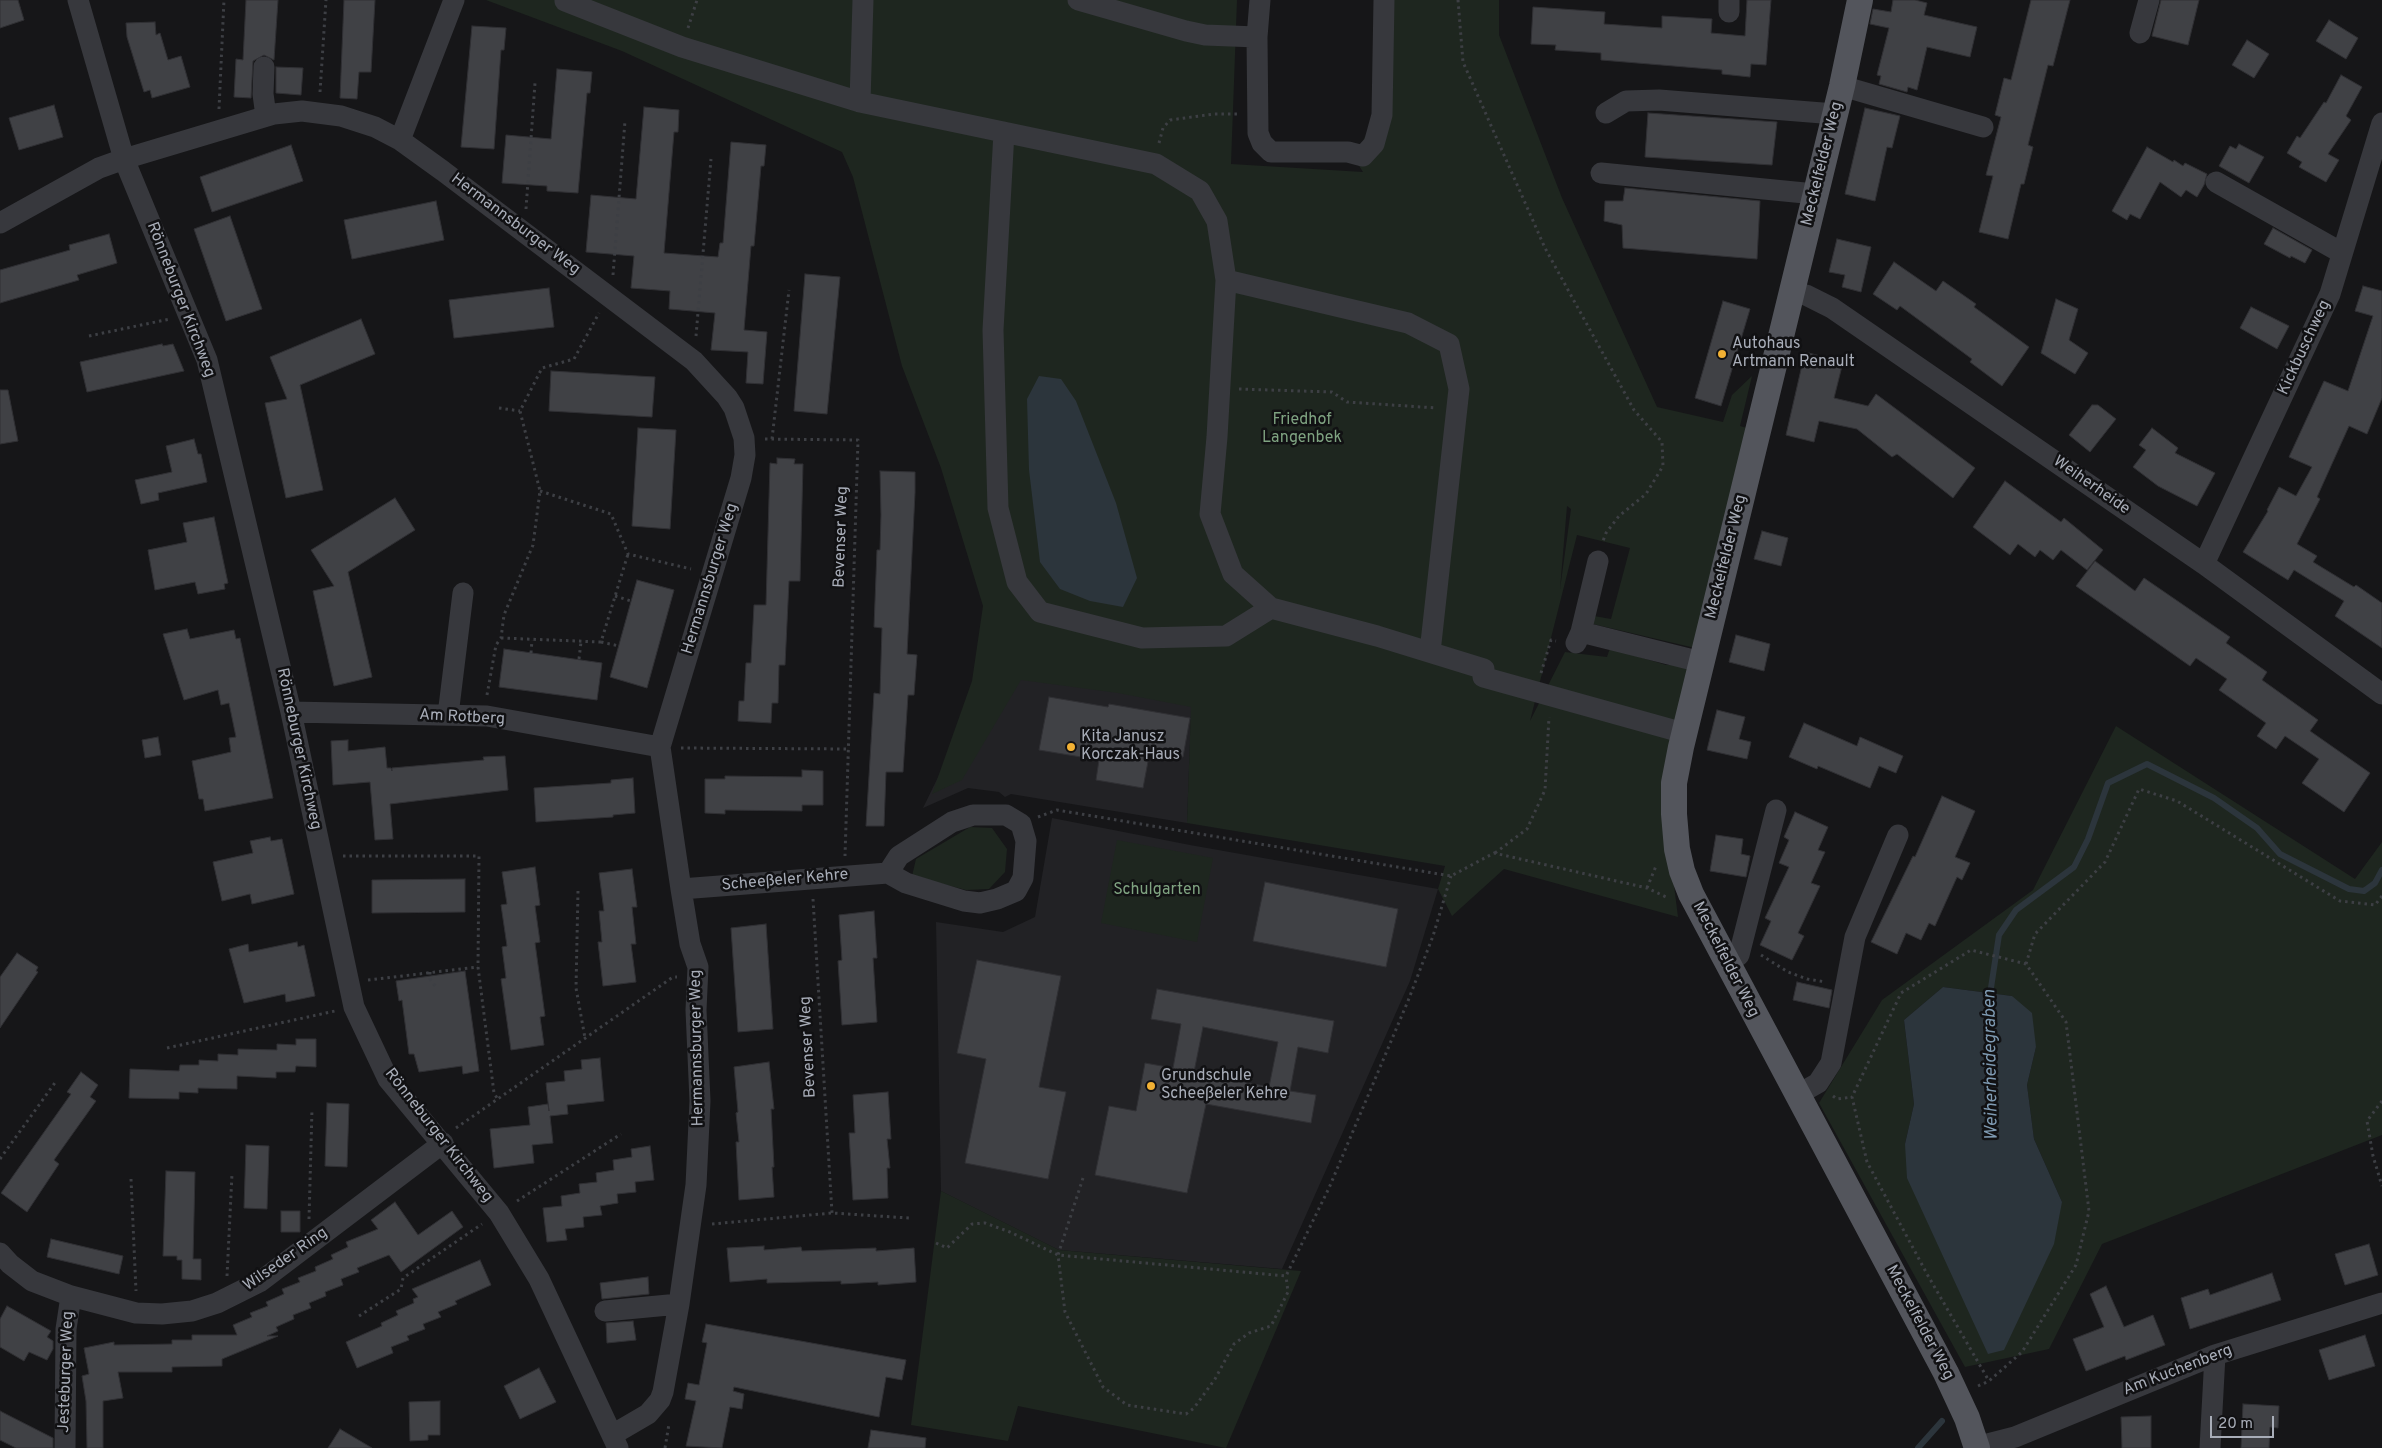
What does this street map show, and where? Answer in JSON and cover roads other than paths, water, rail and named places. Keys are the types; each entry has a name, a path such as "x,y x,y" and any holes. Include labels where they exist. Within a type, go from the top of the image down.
{"main road":[{"name":"Meckelfelder Weg","path":"1860,0 1842,86 1684,733 1674,783 1675,823 1682,871 1698,907 1957,1396 1976,1447"}],"street":[{"name":"Rönneburger Kirchweg","path":"78,0 124,159 207,360 291,712 347,982 354,1007 388,1079 443,1143 499,1213 539,1279 615,1442"},
{"path":"400,140 454,0"},
{"path":"860,102 863,0"},
{"path":"1078,0 1205,35 1257,37"},
{"path":"1260,0 1257,37 1258,133 1262,143 1271,152 1348,152 1363,156 1374,144 1382,114 1384,0"},
{"path":"2140,34 2149,0"},
{"path":"565,2 682,47 860,102 1156,164 1200,191 1217,221 1226,280 1210,514 1233,574 1271,608 1484,669 1482,677 1684,733"},
{"path":"264,67 263,94 266,116"},
{"path":"1842,86 1983,127"},
{"path":"1606,113 1626,101 1660,100 1835,114"},
{"name":"Hermannsburger Weg","path":"0,223 100,168 266,116 286,112 319,112 359,121 400,140 610,296 694,361 728,397 741,424 744,438 745,455 741,478 714,574 660,748 681,889 698,976 696,1010 699,1147 691,1226 679,1304 660,1400 648,1414 615,1442"},
{"name":"Kickbuschweg","path":"2204,564 2330,294 2382,123"},
{"path":"1004,132 993,330 998,508 1017,582 1040,612 1142,638 1226,636 1271,608"},
{"path":"1602,174 1815,194"},
{"path":"2216,182 2342,253"},
{"path":"1226,280 1408,323 1449,344 1459,389 1430,652"},
{"name":"Weiherheide","path":"1792,290 1832,308 2204,564 2382,694"},
{"path":"1598,561 1579,638 1701,662"},
{"path":"448,715 464,593"},
{"name":"Am Rotberg","path":"291,712 487,716 660,748"},
{"path":"1727,964 1739,955 1776,810"},
{"path":"972,815 1006,815 1020,824 1026,841 1024,878 1016,891 997,899 980,903 964,901 906,883 888,873 900,856 952,822 972,815"},
{"path":"1797,1095 1818,1083 1831,1063 1855,937 1898,835"},
{"name":"Scheeßeler Kehre","path":"681,889 888,873"},
{"name":"Wilseder Ring","path":"0,1253 10,1264 32,1281 71,1296 136,1313 162,1314 192,1311 231,1297 261,1282 443,1143"},
{"name":"Jesteburger Weg","path":"65,1448 66,1329 71,1296"},
{"name":"Am Kuchenberg","path":"1976,1447 2015,1437 2215,1355 2382,1302"},
{"path":"605,1311 679,1304"},
{"path":"2210,1448 2215,1355"}],"water":[{"path":"1039,376 1061,379 1076,401 1116,503 1137,578 1123,607 1090,601 1060,589 1040,562 1029,470 1027,399"},
{"path":"1943,987 2012,996 2032,1013 2036,1047 2027,1085 2034,1139 2062,1202 2054,1244 2004,1350 1988,1354 1907,1178 1905,1144 1914,1104 1904,1020"}],"waterway":[{"name":"Weiherheidegraben","path":"1989,1001 1999,935 2016,910 2074,867 2088,839 2108,783 2147,764 2214,798 2257,828 2280,854 2349,889 2364,891 2375,883 2382,870"},
{"name":"Weiherheidegraben","path":"1918,1448 1942,1421"}],"place":[{"name":"Autohaus Artmann Renault","path":"1722,354"},
{"name":"Kita Janusz Korczak-Haus","path":"1071,747"},
{"name":"Grundschule Scheeßeler Kehre","path":"1151,1086"}],"park label":[{"name":"Friedhof Langenbek","path":"1302,430"},
{"name":"Schulgarten","path":"1157,891"}]}
